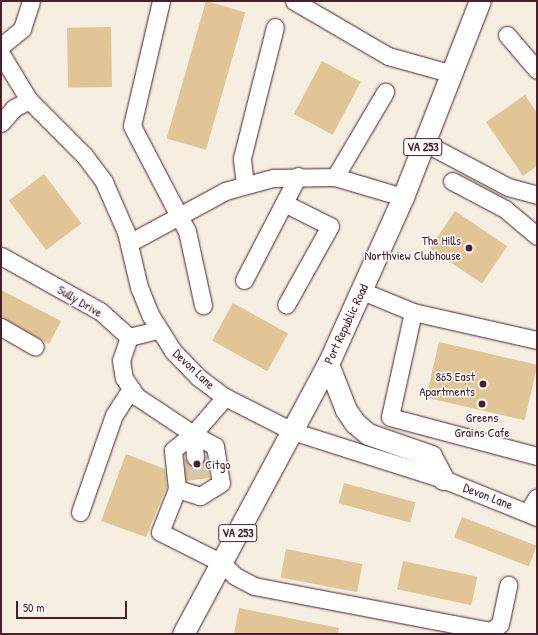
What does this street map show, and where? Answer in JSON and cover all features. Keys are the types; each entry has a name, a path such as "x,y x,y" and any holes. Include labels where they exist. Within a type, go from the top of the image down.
{"main road":[{"name":"Port Republic Road","path":"183,634 328,364 403,197 453,74 480,1"},
{"path":"328,364 343,404 356,424 368,434 431,456 443,479"}],"street":[{"path":"1,46 22,29 31,1"},
{"path":"161,1 132,126 179,215 193,249 203,305"},
{"path":"294,1 388,56 453,74"},
{"path":"245,184 242,158 275,27"},
{"path":"507,35 537,70"},
{"name":"Devon Lane","path":"1,54 29,100 100,176 118,209 129,243 139,287 158,330 184,363 225,397 292,431 443,479 533,514"},
{"path":"335,177 385,92"},
{"path":"1,123 14,108 29,100"},
{"path":"425,144 530,194 516,217"},
{"path":"129,243 179,215 245,184 298,176 335,177 403,197"},
{"path":"244,280 298,176"},
{"path":"452,181 516,217 537,236"},
{"path":"284,203 330,226 286,305"},
{"name":"Sully Drive","path":"1,256 100,311 129,337"},
{"path":"362,291 413,312 537,340"},
{"path":"413,312 390,417 537,456"},
{"path":"1,327 35,346"},
{"path":"158,330 129,337 121,360 124,378 136,396 193,434 215,446 221,483 199,489 177,489"},
{"path":"80,512 114,415 131,389"},
{"path":"225,397 193,434 173,450 177,489 160,532 222,563 240,580 263,589 489,630 500,624 508,585"},
{"path":"193,434 194,457"},
{"path":"533,514 537,497"}],"building":[{"path":"206,1 245,12 206,150 167,138"},
{"path":"111,27 112,87 68,88 67,28"},
{"path":"322,61 361,82 333,135 294,114"},
{"path":"525,95 537,113 537,166 523,176 486,122"},
{"path":"44,174 81,224 46,250 9,200"},
{"name":"The Hills Northview Clubhouse","path":"455,211 507,246 482,284 430,248"},
{"path":"1,290 61,321 49,344 1,317"},
{"path":"233,303 288,334 267,371 212,341"},
{"name":"865 East Apartments","path":"439,342 537,365 525,420 426,398"},
{"path":"126,454 165,469 167,486 146,537 101,521"},
{"path":"206,455 210,478 186,481 184,458 196,467"},
{"path":"344,483 415,502 410,522 339,503"},
{"path":"462,517 537,546 529,566 454,538"},
{"path":"286,549 363,564 357,592 280,577"},
{"path":"403,561 477,577 471,605 397,589"},
{"path":"239,608 339,628 338,634 234,634"}],"tunnel":[{"path":"195,457 198,481"}],"place":[{"name":"The Hills Northview Clubhouse","path":"469,248"},
{"name":"865 East Apartments","path":"483,384"},
{"name":"Greens Grains Cafe","path":"482,404"},
{"name":"Citgo","path":"197,464"}]}
